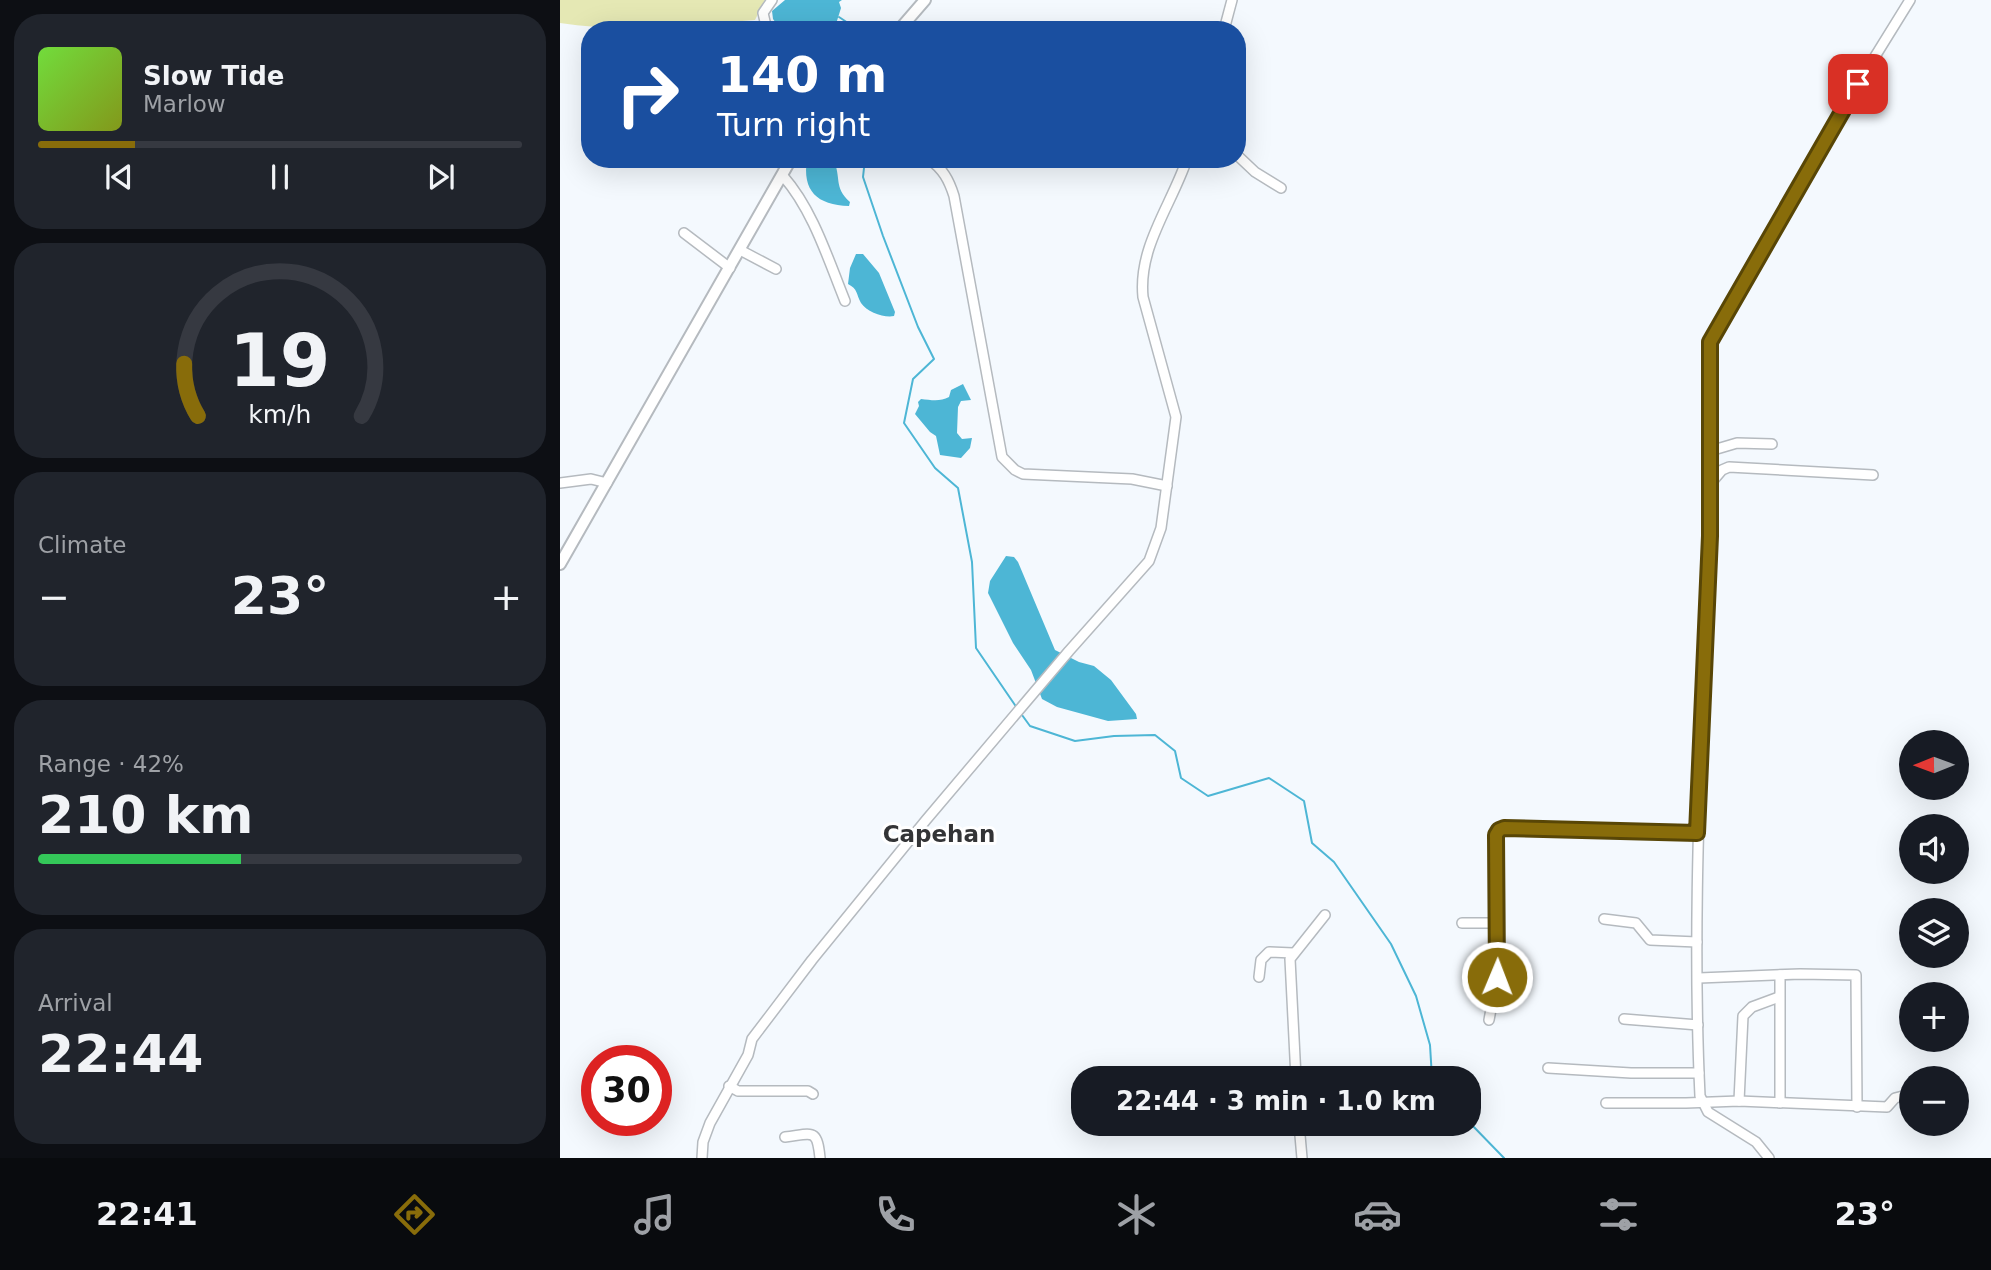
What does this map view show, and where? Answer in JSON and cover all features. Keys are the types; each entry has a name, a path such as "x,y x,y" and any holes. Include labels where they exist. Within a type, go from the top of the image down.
{"street":[{"path":"765,21 763,13 772,0"},
{"path":"907,21 925,0"},
{"path":"1226,21 1232,0"},
{"path":"1769,1158 1756,1142 1712,1115 1702,1103 1699,1073 1697,833 1710,484 1709,346 1858,84 1910,0"},
{"path":"1246,164 1281,188"},
{"path":"560,564 787,168"},
{"path":"940,168 950,183 954,196 1002,457 1023,474 1132,479 1167,486"},
{"path":"702,1158 703,1142 710,1123 748,1055 752,1039 812,960 1031,696 1149,561 1161,528 1177,417 1141,280 1152,239 1183,168"},
{"path":"783,176 793,187 813,224 845,301"},
{"path":"684,233 730,268"},
{"path":"740,250 776,269"},
{"path":"1710,451 1737,443 1772,444"},
{"path":"1710,462 1725,468 1873,475"},
{"path":"1710,484 1725,468"},
{"path":"560,483 591,479 607,483"},
{"path":"1489,1020 1497,977 1496,835 1501,828 1697,833"},
{"path":"1295,1066 1289,965 1293,953 1325,915"},
{"path":"1604,919 1636,923 1650,940 1698,942"},
{"path":"1462,923 1497,923"},
{"path":"1259,977 1261,960 1269,952 1293,953"},
{"path":"1699,978 1850,974 1857,977 1857,1107"},
{"path":"1780,975 1780,1103"},
{"path":"1739,1101 1743,1016 1752,1006 1779,997"},
{"path":"1624,1019 1698,1024"},
{"path":"1548,1068 1631,1073 1699,1073"},
{"path":"729,1086 738,1091 808,1091 813,1094"},
{"path":"1606,1103 1739,1101 1887,1107 1899,1097"},
{"path":"1300,1136 1301,1158"},
{"path":"785,1137 815,1137 818,1140 820,1158"}],"green space":[{"path":"560,0 765,0 755,20 581,21 581,26 560,23"}],"water":[{"path":"785,0 842,0 839,2 841,8 837,21 774,21 772,11"},
{"path":"836,168 841,191 850,202 849,206 828,203 814,194 807,180 806,170"},
{"path":"856,254 863,254 879,273 895,312 894,316 871,312 848,284 850,268"},
{"path":"963,384 971,400 961,401 958,407 957,433 962,439 972,438 970,448 961,458 940,455 936,436 915,414 918,402 921,399 946,399 951,390"},
{"path":"1006,556 1014,557 1018,562 1055,650 1094,666 1111,680 1137,719 1108,721 1057,707 1042,699 1031,670 1013,643 988,593 990,581"}],"waterway":[{"path":"839,17 845,21"},
{"path":"864,168 863,177 883,236 918,327 934,359 913,379 904,423 935,468 958,488 972,562 976,648 1017,708"},
{"path":"1022,715 1030,726 1075,741 1155,735 1175,751 1181,778 1208,796 1269,778 1304,801 1312,843 1334,862 1391,944 1416,996 1430,1045 1431,1066"},
{"path":"1481,1134 1504,1158"}],"district":[{"name":"Capehan","path":"939,834"}],"route":[{"path":"1497,977 1496,835 1501,828 1697,833 1710,536 1709,346 1858,84"}]}
